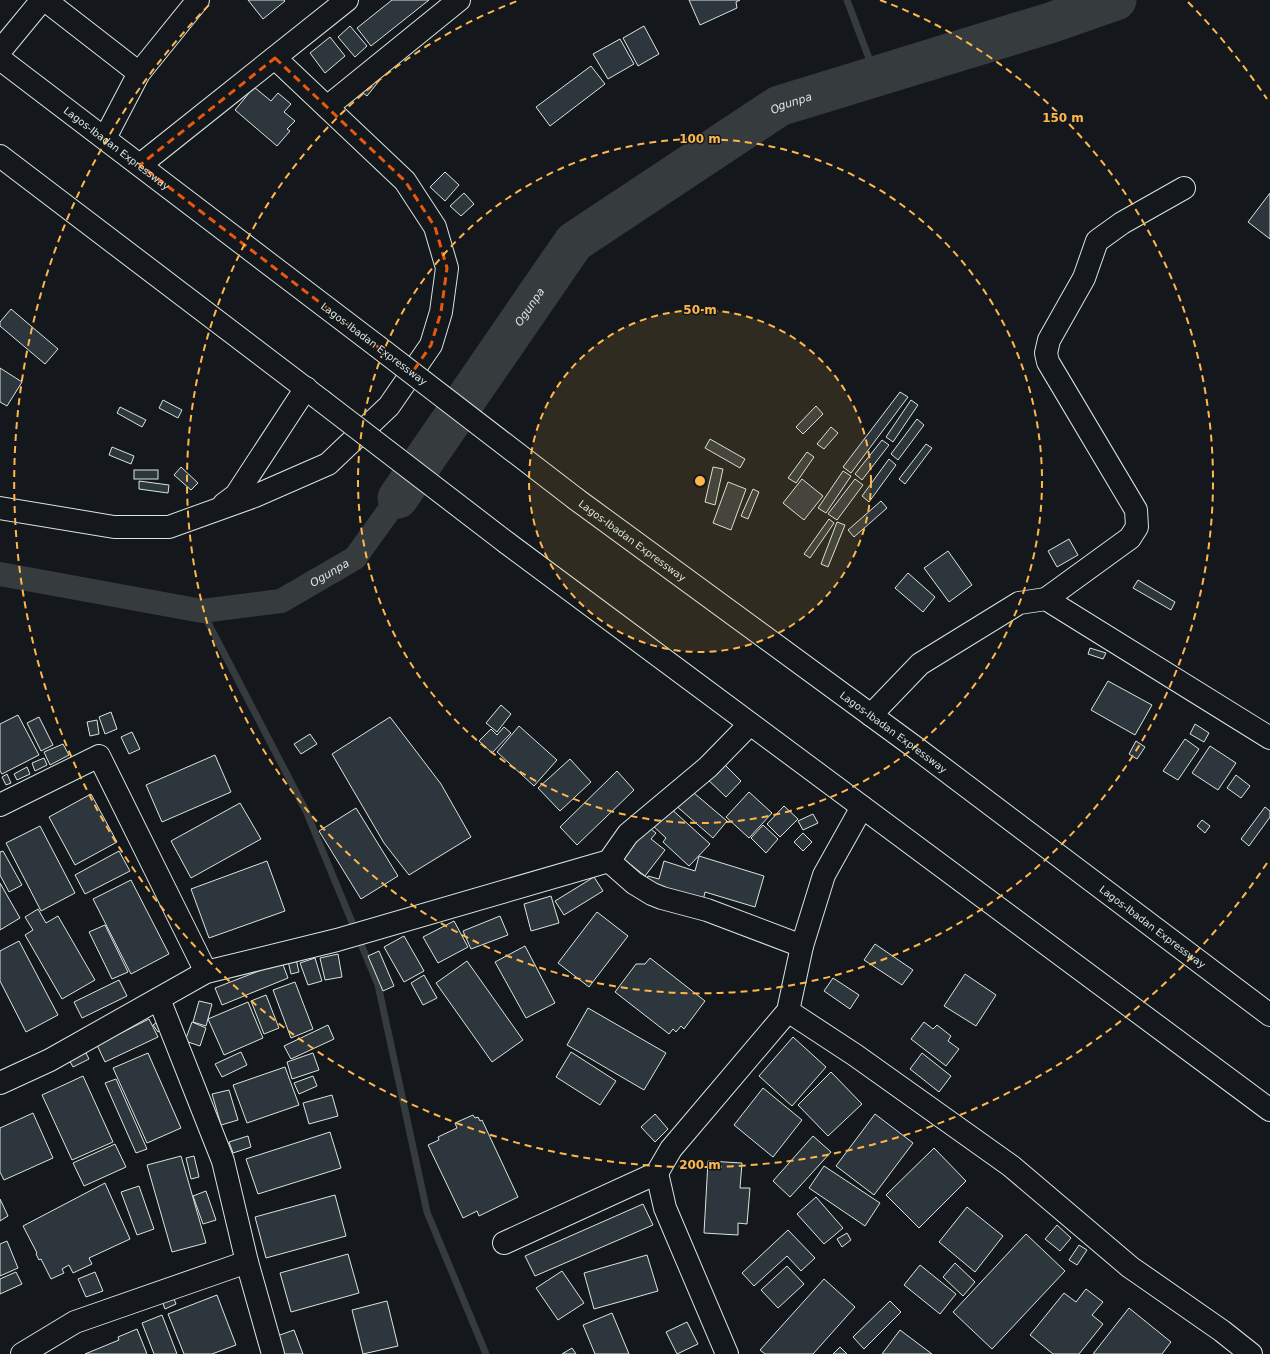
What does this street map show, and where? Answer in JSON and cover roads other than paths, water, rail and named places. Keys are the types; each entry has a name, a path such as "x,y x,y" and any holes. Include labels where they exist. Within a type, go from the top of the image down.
{"main road":[{"path":"0,51 42,0"},
{"path":"45,0 140,73"},
{"path":"105,138 140,73 198,0"},
{"path":"140,166 347,0"},
{"path":"327,107 459,0"},
{"name":"Lagos-Ibadan Expressway","path":"0,58 576,499 871,715 1270,1014"},
{"path":"0,508 114,527 169,527 214,512 328,464 390,406 431,345 441,312 446,268 436,227 405,181 275,58"},
{"path":"0,156 508,543 862,808 1270,1110"},
{"path":"871,715 920,664 1019,603 1046,599 1130,538 1137,527 1136,510 1048,362 1046,353 1049,340 1084,278 1097,241 1122,223 1184,188"},
{"path":"214,512 236,495 314,394"},
{"path":"1046,599 1270,738"},
{"path":"0,1083 50,1060 206,972 337,940 609,861 628,834 708,767 750,724"},
{"path":"0,806 99,756 206,972"},
{"path":"504,1244 657,1173 670,1149 788,1011 802,946 824,875 862,808"},
{"path":"609,861 634,883 652,894 707,910 802,946"},
{"path":"159,999 223,1161 247,1262 273,1354"},
{"path":"788,1011 854,1055 1011,1166 1130,1267 1222,1331 1251,1354"},
{"path":"657,1173 665,1208 727,1354"},
{"path":"22,1354 75,1322 247,1262"}],"waterway":[{"path":"847,0 876,77"},
{"name":"Ogunpa","path":"398,498 574,242 779,106 1050,23 1116,0"},
{"name":"Ogunpa","path":"0,574 202,611 281,601 355,558 398,498"},
{"path":"202,611 306,811 378,985 427,1212 486,1354"}]}
